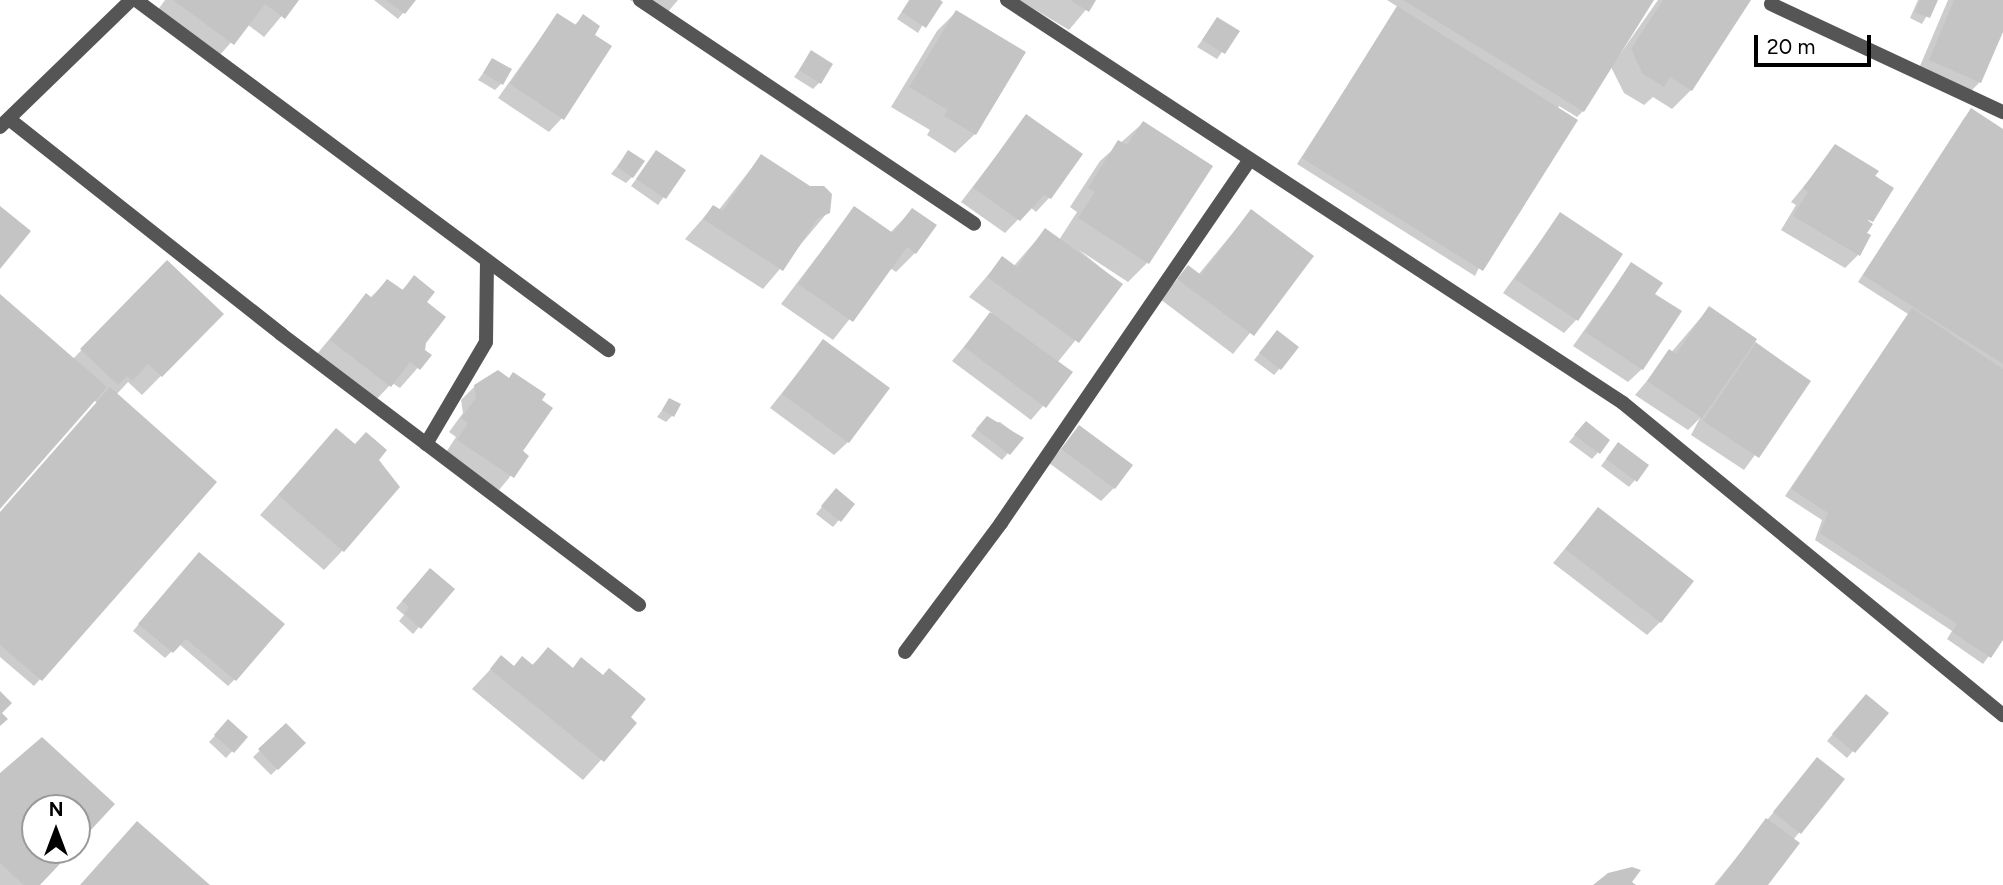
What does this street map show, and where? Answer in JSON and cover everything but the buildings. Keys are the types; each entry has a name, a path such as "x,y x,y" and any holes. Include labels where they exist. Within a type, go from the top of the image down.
{"street":[{"path":"608,350 134,0 4,123 639,605"},
{"path":"640,0 974,224"},
{"path":"1007,0 1623,403 2003,715"},
{"path":"1771,4 2003,112"},
{"path":"905,652 1001,523 1250,160"},
{"path":"426,444 486,342 487,262"}]}
